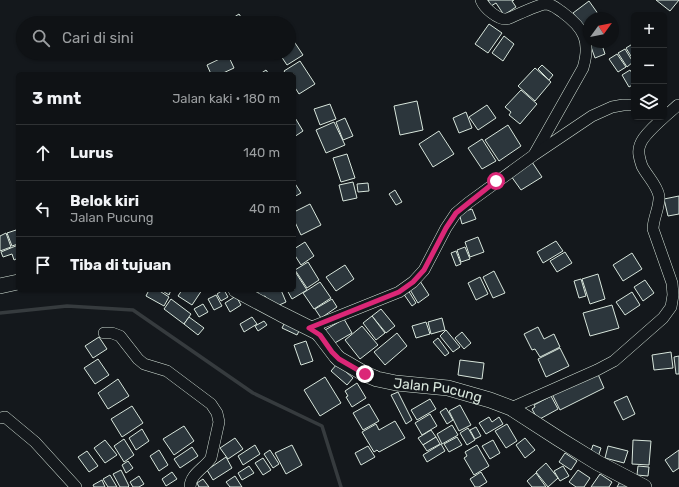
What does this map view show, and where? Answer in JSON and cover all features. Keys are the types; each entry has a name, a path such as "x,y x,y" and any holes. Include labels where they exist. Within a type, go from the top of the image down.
{"main road":[{"path":"0,286 16,282"},
{"name":"Jalan Pucung","path":"240,292 320,335 339,359 365,374 377,379 396,383 448,388 490,400 511,408 592,459 644,487"}],"street":[{"path":"481,0 484,6 504,20 542,5 551,5 573,20 585,40 586,57 583,68 534,155"},
{"path":"309,328 399,292 413,282 424,270 446,228 456,213 496,181 592,116 612,107 631,105"},
{"path":"667,105 678,105"},
{"path":"511,408 614,361 663,318 671,307 673,295 672,283 653,229 653,222 658,205 658,195 655,187 642,166 638,154 640,145 645,136 678,105"},
{"path":"104,332 120,336 138,360 144,364 167,371 211,404 217,413 219,422 210,458 208,463 193,477 190,487"},
{"path":"0,418 5,418 35,442 76,487"}],"building":[{"path":"488,0 514,0 512,1 516,7 504,15 496,3 491,6"},
{"path":"656,0 679,0 670,11"},
{"path":"589,1 597,12 583,12 583,28 573,13"},
{"path":"489,24 502,33 488,53 475,44"},
{"path":"504,36 514,44 503,61 492,53"},
{"path":"296,44 303,55 296,59"},
{"path":"631,45 631,56 626,48"},
{"path":"591,48 603,48 605,54 595,58"},
{"path":"625,49 631,59 631,64 627,67 618,53"},
{"path":"617,54 626,67 618,72 609,59"},
{"path":"218,60 230,60 234,68 225,72 210,72 207,65"},
{"path":"284,60 295,60 287,65"},
{"path":"300,61 315,84 299,94 296,89 296,72 284,71"},
{"path":"542,65 553,75 549,80 538,69"},
{"path":"535,68 551,82 535,101 518,86"},
{"path":"630,70 631,86 629,87 622,75"},
{"path":"521,90 537,104 520,124 509,115 511,112 505,107"},
{"path":"417,101 423,130 400,135 394,106"},
{"path":"330,104 336,119 320,125 314,109"},
{"path":"487,105 496,118 478,130 469,117"},
{"path":"466,112 472,128 459,133 453,118"},
{"path":"345,118 353,136 343,140 336,122"},
{"path":"296,119 303,131 296,136"},
{"path":"334,122 345,145 326,153 316,130"},
{"path":"508,125 521,146 499,161 485,140"},
{"path":"439,131 454,154 433,167 419,144"},
{"path":"482,139 496,161 482,169 468,148"},
{"path":"347,154 355,178 341,182 333,158"},
{"path":"532,162 542,177 521,190 511,176"},
{"path":"353,182 357,198 343,201 339,185"},
{"path":"368,183 369,191 358,192 357,184"},
{"path":"296,185 301,193 296,196"},
{"path":"395,190 402,202 396,205 389,194"},
{"path":"679,196 679,214 668,216 664,199"},
{"path":"310,204 321,225 301,235 296,224 296,211"},
{"path":"472,209 476,219 462,224 459,213"},
{"path":"16,230 16,245 12,246 7,233"},
{"path":"6,233 11,247 0,251 0,236"},
{"path":"478,237 484,252 470,257 465,242"},
{"path":"556,241 563,251 543,263 537,252"},
{"path":"305,242 314,256 301,265 296,257 296,248"},
{"path":"16,246 16,259 14,260 12,254 3,257 1,252"},
{"path":"465,247 470,259 461,262 457,250"},
{"path":"456,251 461,264 456,266 451,253"},
{"path":"565,252 572,263 557,272 550,261"},
{"path":"632,253 642,269 623,281 613,265"},
{"path":"308,262 319,280 307,288 296,269"},
{"path":"345,265 354,279 336,291 326,277"},
{"path":"494,271 505,293 493,298 483,277"},
{"path":"296,273 307,290 292,299 288,292 296,292"},
{"path":"598,274 605,299 590,304 582,279"},
{"path":"480,277 488,294 476,300 468,283"},
{"path":"581,279 586,296 579,298 574,281"},
{"path":"645,280 654,293 643,301 634,287"},
{"path":"420,281 429,295 418,303 409,288"},
{"path":"320,282 331,298 314,309 303,293"},
{"path":"408,290 416,303 412,306 403,293"},
{"path":"148,292 161,292 169,297 164,306 146,296"},
{"path":"181,292 201,292 192,305 178,296"},
{"path":"220,292 225,292 228,297 221,301 217,294"},
{"path":"258,292 282,292 286,302 277,306 268,303 265,296 260,298"},
{"path":"632,292 640,305 625,315 616,302"},
{"path":"216,295 222,306 214,310 208,299"},
{"path":"236,296 241,305 230,312 225,303"},
{"path":"171,299 191,314 184,324 164,309"},
{"path":"332,299 337,307 321,318 315,309"},
{"path":"203,304 208,312 199,317 194,309"},
{"path":"612,305 619,328 590,336 583,313"},
{"path":"381,309 395,326 386,333 372,316"},
{"path":"372,316 385,333 376,340 363,323"},
{"path":"189,317 204,328 198,335 184,324"},
{"path":"252,317 257,324 244,332 240,324"},
{"path":"442,318 445,330 431,334 428,322"},
{"path":"344,319 352,333 333,344 325,330"},
{"path":"264,321 267,325 258,331 255,326"},
{"path":"285,322 300,329 297,335 282,328"},
{"path":"426,322 430,334 416,338 412,326"},
{"path":"362,326 378,345 360,359 345,340"},
{"path":"538,327 544,339 554,334 560,347 540,357 535,349 532,350 524,334"},
{"path":"446,330 460,347 453,352 440,336"},
{"path":"462,332 471,343 464,349 455,338"},
{"path":"397,333 407,346 385,365 374,352"},
{"path":"99,337 107,349 93,358 85,346"},
{"path":"438,338 449,353 445,356 433,342"},
{"path":"306,341 313,361 301,365 294,345"},
{"path":"560,348 569,366 546,377 538,359"},
{"path":"671,352 673,368 654,370 652,355"},
{"path":"679,356 679,374 676,374 674,357"},
{"path":"98,359 109,375 95,384 84,368"},
{"path":"460,360 484,363 482,379 458,375"},
{"path":"337,364 353,378 347,385 331,371"},
{"path":"597,372 604,388 560,410 552,394"},
{"path":"325,377 341,403 320,416 304,390"},
{"path":"118,379 129,396 108,409 98,393"},
{"path":"357,383 366,398 352,407 346,397 348,396 345,391"},
{"path":"398,392 412,420 406,424 391,395"},
{"path":"551,396 558,409 538,420 532,409 535,407 534,405"},
{"path":"627,396 635,414 623,420 614,402"},
{"path":"430,399 436,409 417,420 411,410"},
{"path":"369,404 379,421 363,430 353,413"},
{"path":"460,405 471,425 459,431 449,411"},
{"path":"132,406 143,423 122,437 111,419"},
{"path":"446,408 453,420 447,424 440,412"},
{"path":"430,414 437,426 422,435 415,423"},
{"path":"489,417 492,422 499,417 503,424 486,434 479,423"},
{"path":"395,421 405,438 379,452 377,450 374,452 362,432 376,424 379,430"},
{"path":"507,424 517,441 506,448 495,431"},
{"path":"452,425 458,435 442,444 437,434"},
{"path":"184,426 194,441 174,455 163,439"},
{"path":"476,427 481,436 475,439 470,430"},
{"path":"468,428 475,440 467,445 460,433"},
{"path":"142,429 149,441 136,450 129,438"},
{"path":"431,430 436,437 423,445 418,438"},
{"path":"436,437 440,444 427,451 423,445"},
{"path":"457,437 462,445 449,452 444,444"},
{"path":"235,438 243,449 228,459 220,448"},
{"path":"525,438 535,450 525,458 516,445"},
{"path":"124,439 134,455 124,462 114,446"},
{"path":"105,440 117,455 105,463 94,448"},
{"path":"493,440 500,453 490,459 482,446"},
{"path":"633,440 651,441 649,465 632,464"},
{"path":"441,444 445,451 427,462 423,455"},
{"path":"255,445 260,454 243,465 238,456"},
{"path":"292,445 302,465 286,474 275,453"},
{"path":"477,445 489,466 474,475 464,458 467,456 465,452"},
{"path":"593,445 601,448 598,457 590,454"},
{"path":"368,446 375,457 361,465 355,453"},
{"path":"608,446 628,451 624,463 605,458"},
{"path":"192,447 198,456 180,468 174,459"},
{"path":"159,450 168,465 159,471 150,456"},
{"path":"270,450 279,464 273,468 264,454"},
{"path":"679,450 679,468 673,472 665,460"},
{"path":"87,451 98,466 89,472 78,457"},
{"path":"565,453 577,461 571,470 559,462"},
{"path":"226,457 232,468 213,480 207,470"},
{"path":"263,458 271,470 263,475 255,463"},
{"path":"128,461 133,468 126,473 122,465"},
{"path":"546,463 558,478 548,487 536,472"},
{"path":"249,466 254,473 242,480 238,473"},
{"path":"563,466 569,476 560,481 554,471"},
{"path":"638,466 649,467 648,476 637,475"},
{"path":"121,470 129,486 128,487 120,487 113,474"},
{"path":"578,470 590,478 584,487 576,487 569,482"},
{"path":"172,472 177,479 166,486 162,479"},
{"path":"481,472 487,482 479,487 475,487 470,479"},
{"path":"536,473 546,487 532,487 527,481"},
{"path":"600,474 612,482 609,487 591,487"},
{"path":"110,475 117,487 108,487 103,479"},
{"path":"139,476 144,484 139,487 133,487 130,482"},
{"path":"235,476 242,487 230,487 226,482"},
{"path":"203,479 209,487 199,487 197,483"},
{"path":"102,480 105,487 94,487 93,485"},
{"path":"621,480 630,487 617,487"}],"waterway":[{"path":"0,313 67,306 133,310 253,393 322,426 341,487"}],"route":[{"path":"365,374 339,359 320,335 309,328 399,292 413,282 424,270 446,228 456,213 496,181"}]}
